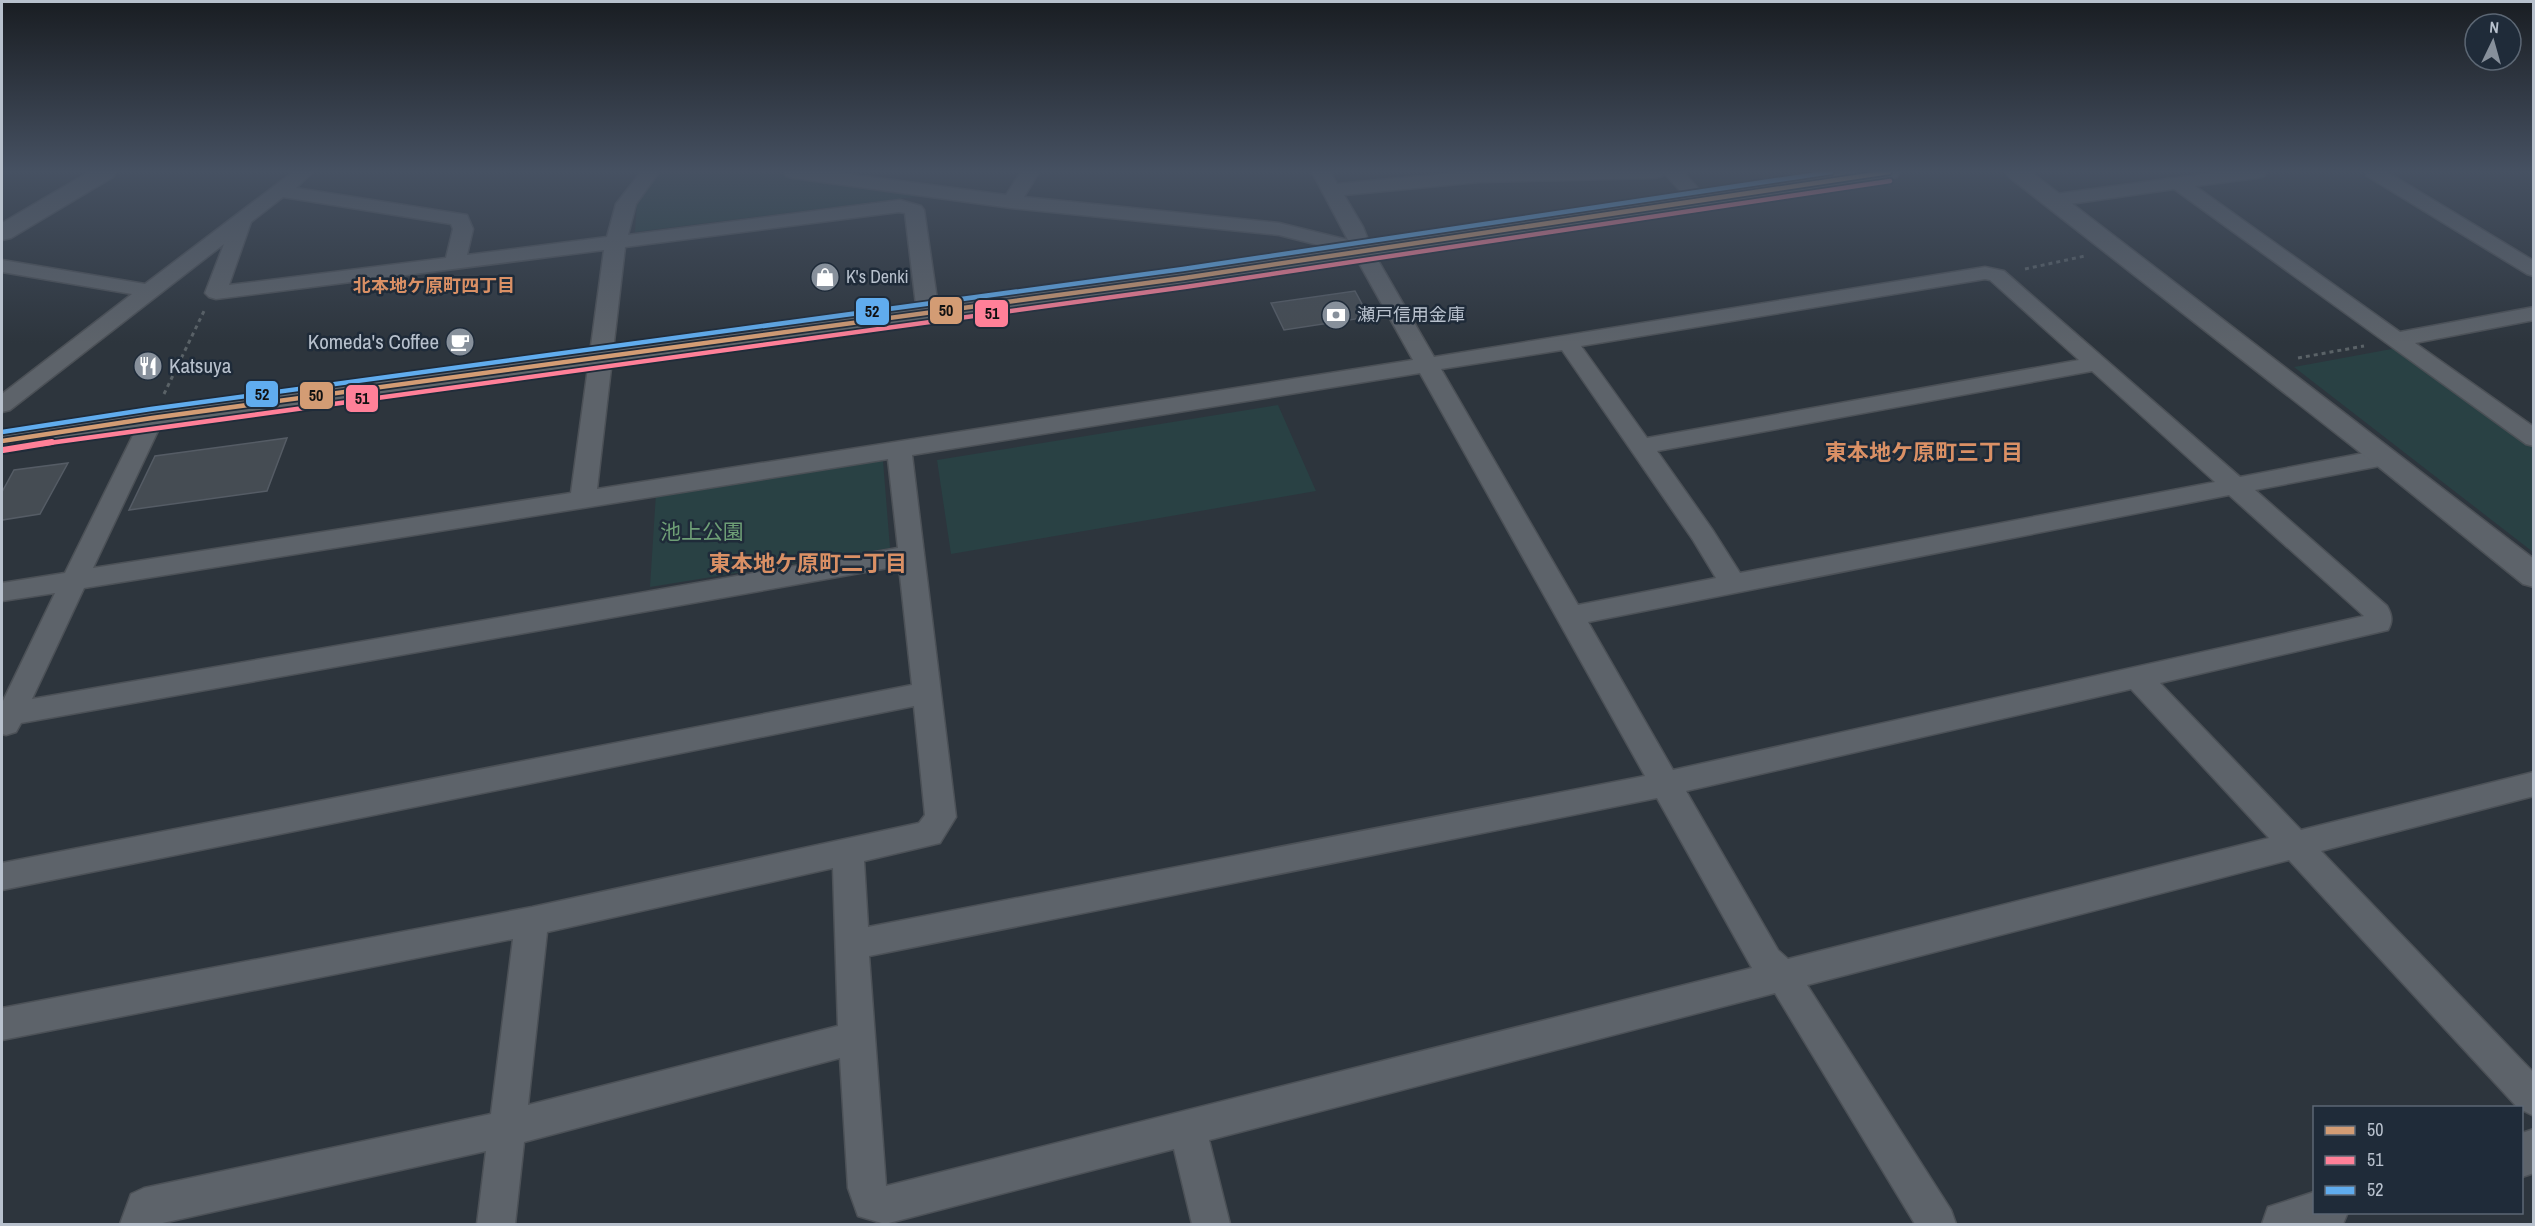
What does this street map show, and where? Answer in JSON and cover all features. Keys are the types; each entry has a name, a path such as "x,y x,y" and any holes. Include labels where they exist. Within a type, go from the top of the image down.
{"highway":[{"path":"2,441 152,418 928,313 1502,229"}],"street":[{"path":"2,405 229,229"},
{"path":"239,229 216,293 726,229"},
{"path":"455,264 463,229"},
{"path":"583,499 615,244 619,229"},
{"path":"917,229 928,313"},
{"path":"1281,229 1362,250"},
{"path":"1354,229 1362,250 1766,961 1783,976 1937,1224"},
{"path":"2093,229 2533,575"},
{"path":"2242,229 2531,435"},
{"path":"2467,229 2534,270"},
{"path":"2,266 149,291"},
{"path":"2,592 1568,343 1985,273 1997,275 2377,613 2378,623 1665,784 853,945"},
{"path":"2395,340 2534,313"},
{"path":"1568,343 1703,536 1732,584"},
{"path":"1639,447 2096,364"},
{"path":"5,720 75,581 152,418"},
{"path":"2,1024 532,921 929,834 941,817 899,448"},
{"path":"1569,616 2385,457"},
{"path":"5,720 910,555"},
{"path":"2137,677 2534,1099"},
{"path":"2,876 927,693"},
{"path":"848,853 856,1038 867,1188 871,1203 883,1206 2534,784"},
{"path":"496,1224 532,921"},
{"path":"138,1224 144,1207 508,1128 856,1038"},
{"path":"1186,1127 1211,1224"},
{"path":"2285,1224 2318,1214"}],"path":[{"path":"1997,275 2118,249"},
{"path":"152,418 208,302 222,292"},
{"path":"2264,364 2395,340"}],"green space":[{"path":"635,229 657,229 635,232"},
{"path":"2397,348 2533,445 2533,552 2294,367"},
{"path":"1278,405 1316,491 951,554 937,460"},
{"name":"池上公園","path":"883,461 890,548 650,587 656,493"}],"building":[{"path":"1355,291 1369,317 1284,330 1271,303"},
{"path":"287,438 267,491 129,510 155,456"},
{"path":"68,463 40,514 2,520 2,492 14,470"}],"transit line":[{"name":"52","path":"2,432 151,409 1183,269 1449,229"},
{"name":"50","path":"2,441 152,418 1184,278 1508,229"},
{"name":"51","path":"3,450 153,427 1185,287 1569,229"}],"place":[{"name":"K's Denki","path":"825,277"},
{"name":"瀬戸信用金庫","path":"1336,315"},
{"name":"Komeda's Coffee","path":"460,342"},
{"name":"Katsuya","path":"148,366"}],"district":[{"name":"北本地ケ原町四丁目","path":"434,286"},
{"name":"東本地ケ原町三丁目","path":"1924,452"},
{"name":"東本地ケ原町二丁目","path":"808,563"}]}
